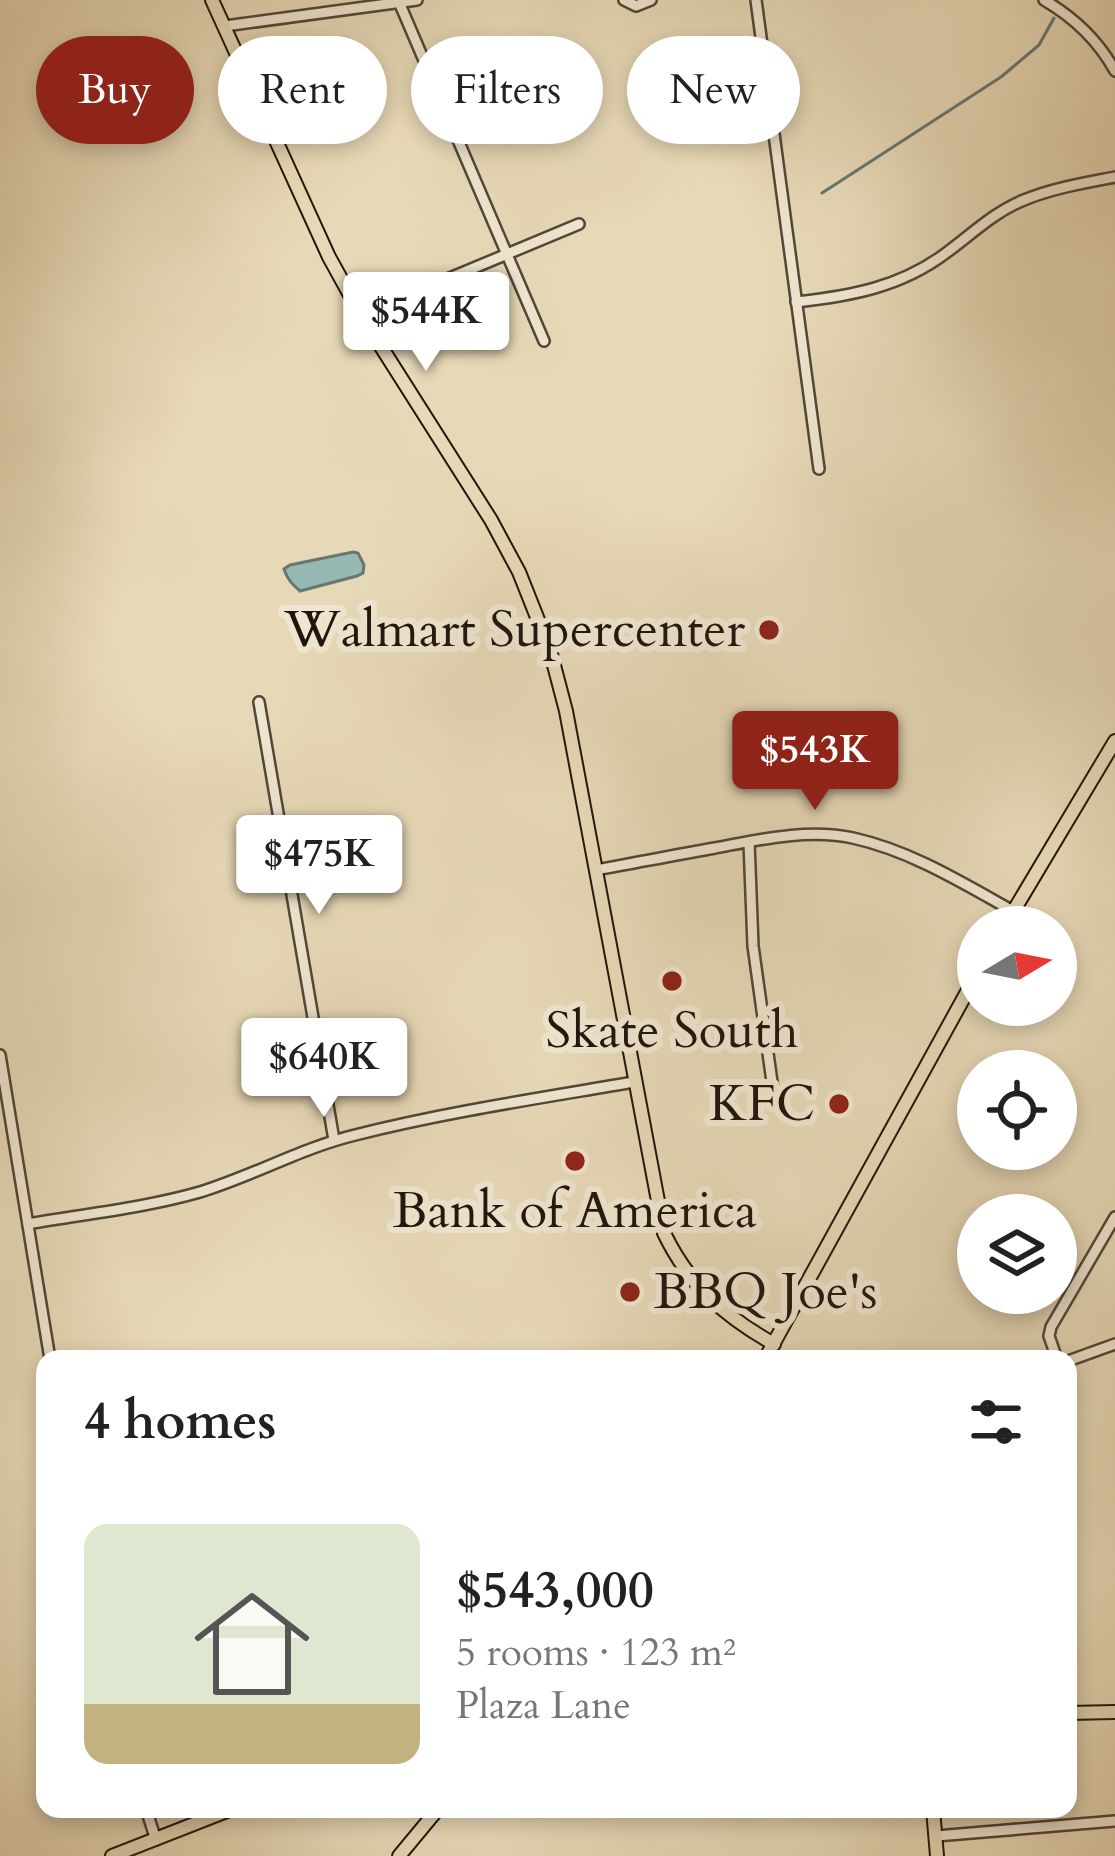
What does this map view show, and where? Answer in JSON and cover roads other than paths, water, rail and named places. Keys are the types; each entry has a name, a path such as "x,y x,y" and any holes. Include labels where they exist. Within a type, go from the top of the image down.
{"main road":[{"path":"212,0 303,204 361,316 519,572 556,670 664,1233 675,1257 706,1296 775,1350"},
{"path":"1016,906 1115,741"},
{"path":"770,1350 957,1010"},
{"path":"1077,1713 1115,1712"},
{"path":"112,1856 210,1818"},
{"path":"399,1856 431,1818"},
{"path":"934,1818 937,1856"}],"street":[{"path":"225,26 417,0"},
{"path":"624,0 636,6 651,0"},
{"path":"757,0 819,469"},
{"path":"1044,0 1078,23 1115,71"},
{"path":"399,2 544,341"},
{"path":"796,302 850,296 895,281 944,255 992,216 1023,200 1115,177"},
{"path":"361,316 579,224"},
{"path":"259,702 334,1140"},
{"path":"596,870 748,842 847,837 923,861 1004,906"},
{"path":"748,842 753,946 773,1090"},
{"path":"0,1054 49,1350"},
{"path":"28,1223 202,1191 308,1148 432,1117 634,1082"},
{"path":"1053,1350 1048,1336 1051,1327 1115,1216"},
{"path":"1077,1358 1115,1344"},
{"path":"149,1818 155,1840"},
{"path":"936,1836 1115,1821"}],"water":[{"path":"353,552 364,565 363,573 300,591 284,569 290,565"}],"waterway":[{"path":"822,193 1001,77 1039,45 1054,18"}],"place":[{"name":"Walmart Supercenter","path":"769,630"},
{"name":"Skate South","path":"672,981"},
{"name":"KFC","path":"839,1104"},
{"name":"Bank of America","path":"575,1161"},
{"name":"BBQ Joe's","path":"630,1292"}]}
